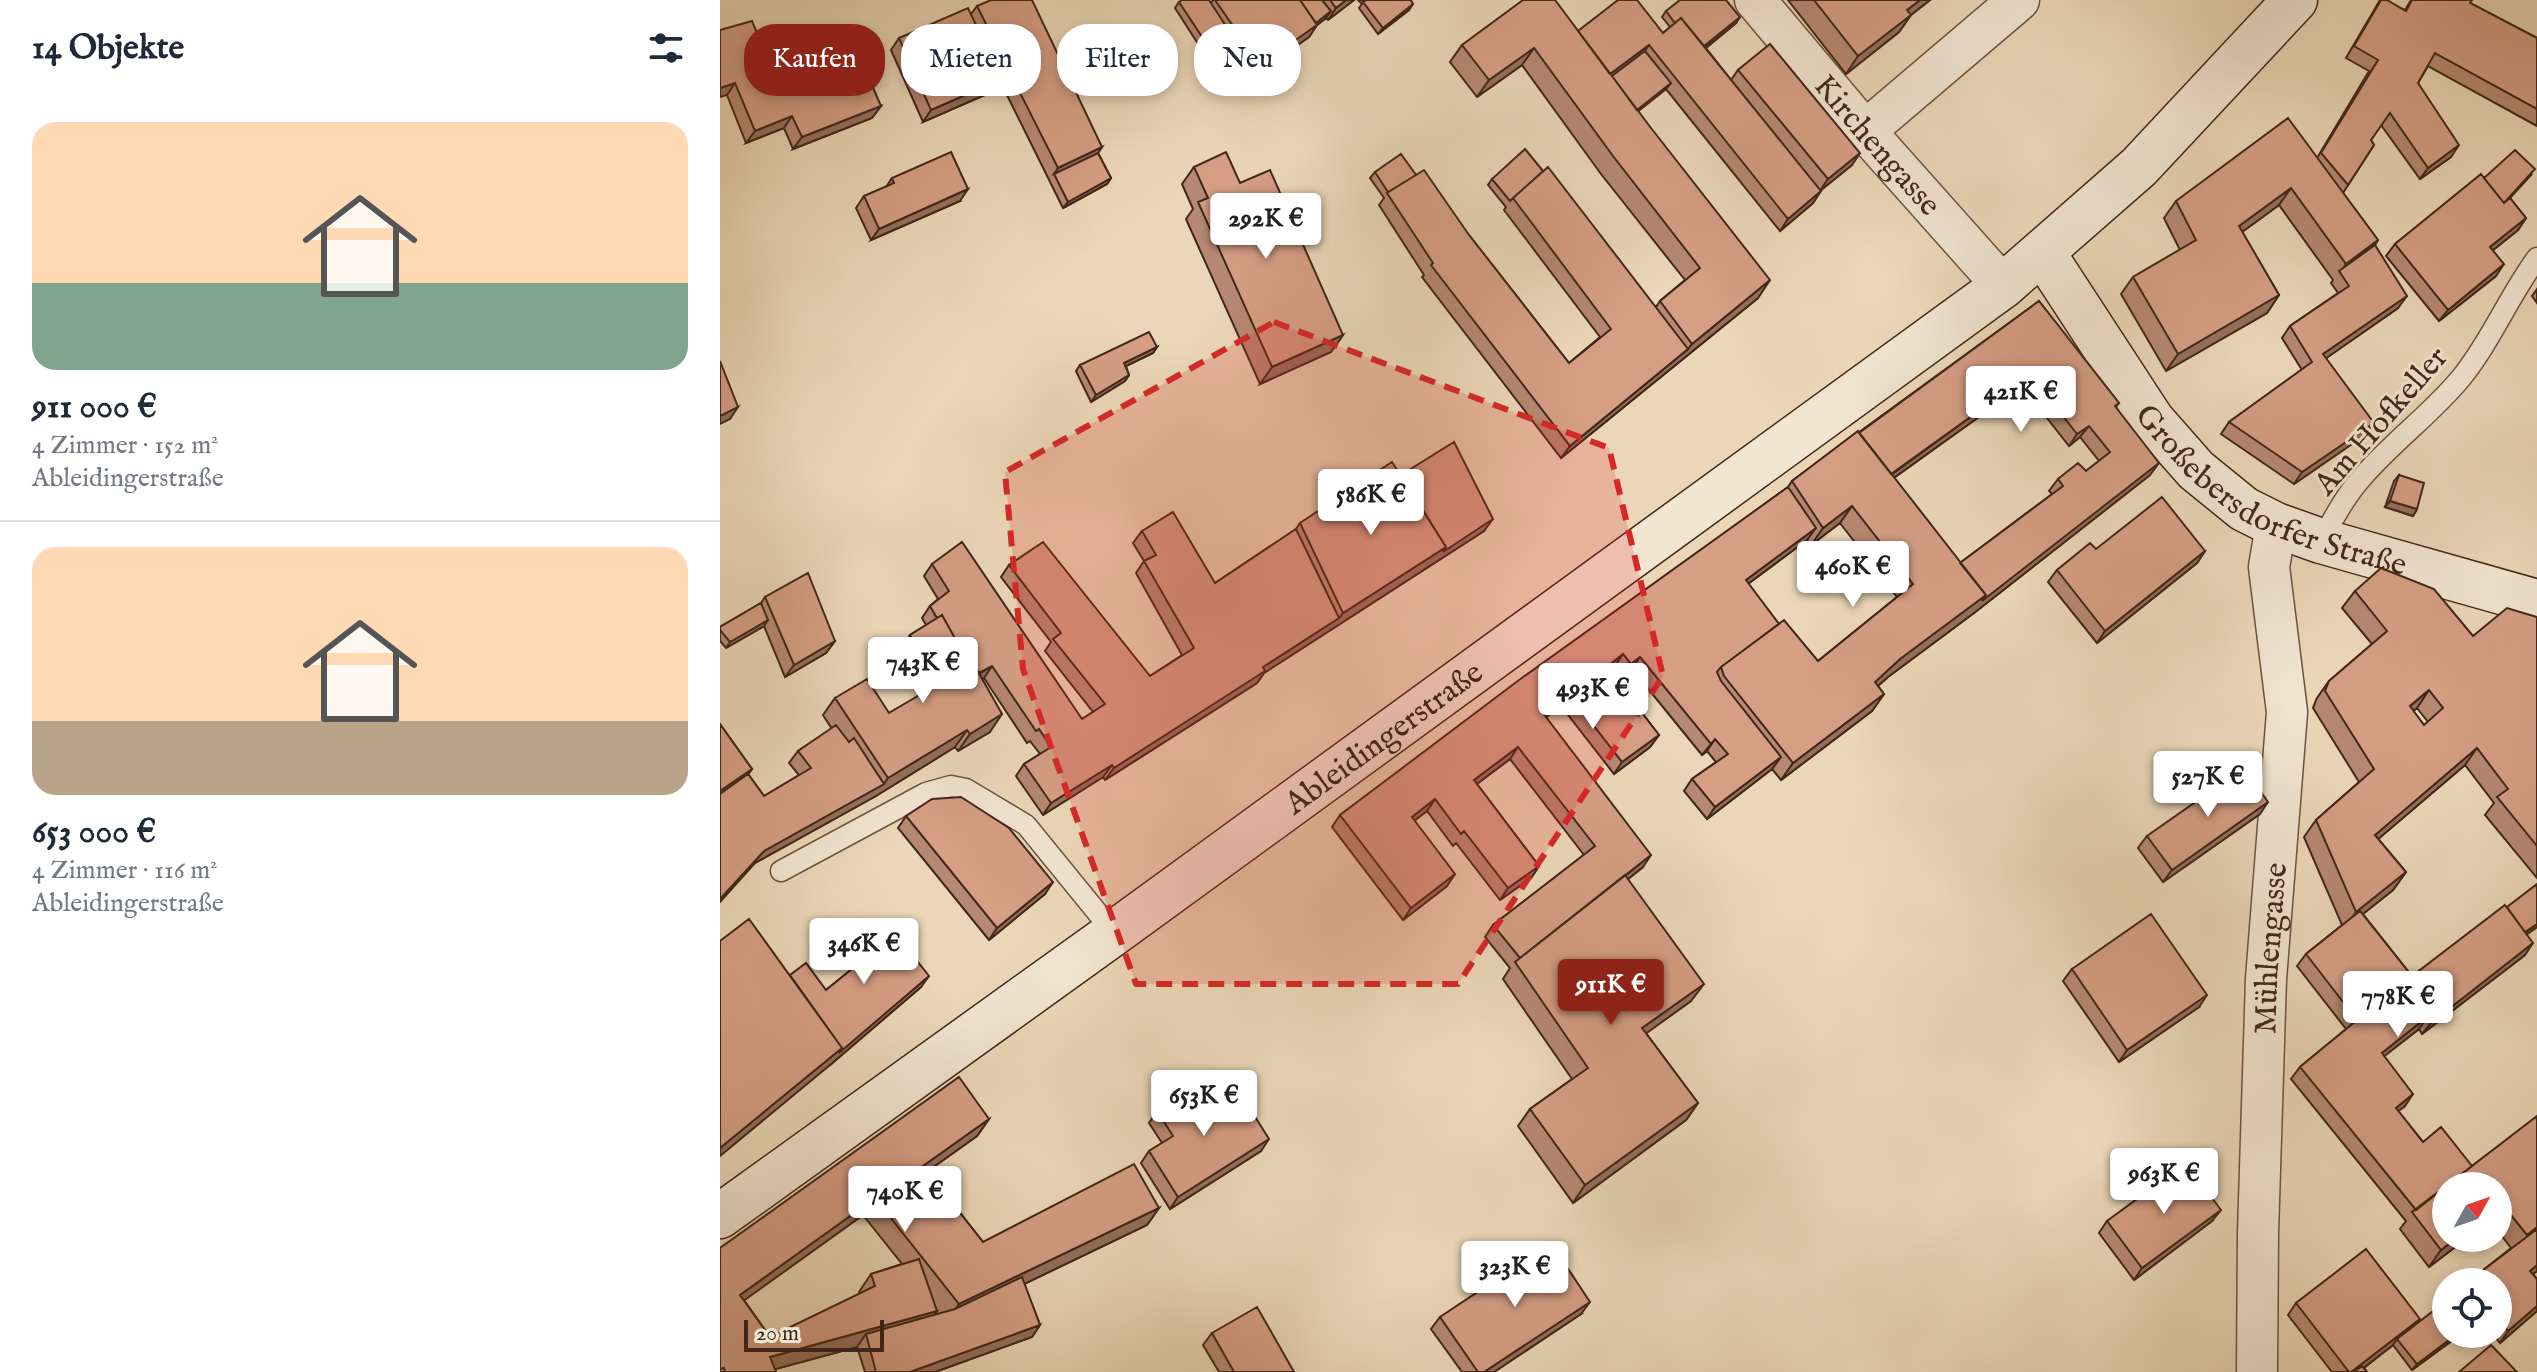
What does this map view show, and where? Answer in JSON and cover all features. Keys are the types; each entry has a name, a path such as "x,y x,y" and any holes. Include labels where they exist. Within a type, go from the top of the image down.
{"street":[{"name":"Kirchengasse","path":"1755,0 1865,131 2003,286"},
{"path":"1865,131 2019,0"},
{"name":"Ableidingerstraße","path":"720,1216 2003,286 2139,167 2295,0"},
{"name":"Großebersdorfer Straße","path":"2043,253 2152,420 2175,448 2232,500 2276,525 2321,541 2537,602"},
{"name":"Mühlengasse","path":"2257,1372 2266,979 2287,712 2269,567 2276,525"}],"lane":[{"name":"Am Hofkeller","path":"2321,541 2364,474 2446,396 2464,373 2517,285 2537,258"},
{"path":"781,871 926,793 951,786 966,789 1026,825 1114,933"}],"highlighted area":[{"path":"1274,322 1609,448 1663,676 1458,984 1136,984 1023,669 1005,472"}],"building":[{"path":"991,0 1032,0 1057,52 1057,96 1078,96 1102,147 1058,168 1022,96 1041,96 1041,24 986,24 977,6"},
{"path":"1209,0 1225,24 1194,25 1179,2"},
{"path":"1215,0 1300,0 1317,25 1301,36 1301,24 1232,24"},
{"path":"1300,0 1322,0 1331,11 1316,23"},
{"path":"1330,0 1346,0 1336,8"},
{"path":"1411,0 1413,4 1383,28 1363,2"},
{"path":"1523,0 1555,0 1770,280 1692,344 1660,301 1700,268 1534,48 1489,80 1462,45"},
{"path":"1618,0 1637,0 1663,33 1681,18 1821,191 1788,219 1649,45 1610,74 1578,31"},
{"path":"1680,0 1726,0 1740,17 1704,46 1681,18 1675,23 1666,11"},
{"path":"1814,0 1920,0 1907,10 1911,15 1858,56"},
{"path":"2381,0 2387,0 2406,11 2412,0 2472,0 2470,3 2537,38 2537,109 2435,53 2418,83 2459,145 2428,168 2390,113 2371,140 2374,145 2348,185 2321,153 2378,60 2354,46"},
{"path":"968,8 976,24 931,24"},
{"path":"752,21 753,24 744,24 744,96 877,96 881,106 802,137 792,116 755,131 735,83 720,88 720,30"},
{"path":"1770,44 1860,153 1828,179 1738,70"},
{"path":"1645,51 1671,83 1637,110 1612,76"},
{"path":"925,96 963,96 931,110"},
{"path":"2288,118 2378,240 2346,264 2291,188 2239,226 2279,295 2178,354 2133,277 2196,240 2176,201"},
{"path":"1525,149 1543,171 1510,201 1492,179"},
{"path":"2515,150 2535,169 2504,203 2484,178"},
{"path":"951,152 968,189 879,229 864,196 894,183 892,178"},
{"path":"1226,152 1240,183 1270,170 1343,335 1272,367 1198,202 1208,198 1194,167"},
{"path":"1098,153 1111,178 1068,202 1054,174"},
{"path":"1401,154 1416,175 1388,192 1375,172"},
{"path":"1548,167 1688,349 1570,446 1431,265 1433,263 1387,193 1424,170 1469,235 1569,363 1611,329 1513,198"},
{"path":"2481,174 2504,203 2510,198 2526,218 2490,247 2504,264 2448,310 2395,244"},
{"path":"2375,245 2407,296 2323,354 2374,423 2302,472 2229,422 2312,362 2290,326 2349,286 2339,271"},
{"path":"2039,301 2119,403 2115,406 2159,463 1982,601 1986,595 1960,563 2063,486 2058,479 2078,463 2086,471 2110,452 2089,426 2077,434 2030,374 1891,474 1859,433"},
{"path":"1149,332 1157,347 1124,363 1129,375 1096,395 1080,365"},
{"path":"720,361 738,407 720,416"},
{"path":"1858,431 1986,595 1900,659 1875,682 1884,694 1793,763 1724,676 1721,667 1784,620 1818,661 1913,584 1852,506 1823,528 1792,481"},
{"path":"1454,442 1493,519 1443,552 1446,547 1401,475"},
{"path":"1392,462 1446,547 1343,613 1300,523"},
{"path":"2399,475 2424,483 2417,509 2390,501"},
{"path":"1788,487 1816,528 1746,580 1779,624 1717,672 1781,757 1715,807 1692,779 1728,754 1715,739 1711,744 1640,657 1631,664 1623,654 1607,667 1659,735 1622,762 1569,694 1543,713 1651,855 1520,958 1493,925 1595,846 1518,747 1474,780 1539,866 1508,888 1435,799 1412,817 1455,874 1411,908 1340,815 1519,680"},
{"path":"2162,497 2205,551 2105,631 2057,570 2090,543 2096,549"},
{"path":"1173,512 1215,583 1296,529 1339,618 1263,667 1265,671 1114,768 1112,765 1051,803 1024,764 1051,747 1039,729 1036,731 992,666 979,673 942,615 937,618 930,606 949,591 932,564 962,542 1082,719 1105,704 1053,639 1061,633 1009,565 1043,542 1150,676 1194,648 1144,561 1156,555 1142,531"},
{"path":"2381,568 2434,589 2473,636 2507,608 2537,617 2537,846 2497,797 2508,789 2477,748 2375,835 2406,872 2356,912 2316,820 2374,769 2325,691 2329,681 2387,631 2355,591","holes":["2429,690 2443,708 2424,725 2410,706"]},
{"path":"808,573 835,641 794,665 765,597"},
{"path":"761,603 768,620 730,642 720,627"},
{"path":"942,615 1002,714 970,734 967,730 888,778 835,698 867,679 889,713 938,684 910,635"},
{"path":"720,724 752,769 720,791"},
{"path":"836,725 849,742 854,738 884,784 764,851 720,899 720,794 748,774 764,796 811,768 798,751"},
{"path":"2244,768 2268,802 2172,870 2147,836"},
{"path":"961,797 1009,828 1053,882 997,928 906,816 932,799"},
{"path":"1625,875 1704,984 1642,1028 1698,1103 1585,1185 1530,1109 1588,1068 1515,962"},
{"path":"2537,884 2537,924 2525,932 2507,907"},
{"path":"2505,905 2533,943 2431,1023 2427,1017 2382,1053 2413,1094 2396,1108 2423,1142 2441,1127 2472,1166 2464,1172 2432,1172 2432,1197 2416,1210 2300,1067 2357,1020 2306,954 2360,911 2412,976"},
{"path":"2151,914 2207,995 2127,1050 2072,969"},
{"path":"749,919 842,1048 720,1148 720,941"},
{"path":"886,921 929,976 839,1053 842,1048 790,975 806,963 826,990 870,954 860,942"},
{"path":"959,1077 989,1119 923,1166 983,1242 1134,1164 1159,1208 959,1304 875,1198 740,1295 770,1337 875,1286 871,1274 919,1259 937,1311 770,1357 776,1372 725,1372 724,1368 720,1369 720,1248"},
{"path":"1201,1083 1217,1109 1240,1093 1269,1139 1178,1197 1149,1151 1173,1136 1157,1111"},
{"path":"2537,1116 2537,1227 2527,1235 2512,1216 2512,1172 2464,1172"},
{"path":"2186,1163 2221,1210 2142,1268 2107,1221"},
{"path":"2432,1197 2432,1238 2412,1212"},
{"path":"2537,1229 2537,1265 2530,1271 2537,1279 2537,1306 2512,1328 2512,1268 2486,1268 2507,1252 2512,1252 2512,1248"},
{"path":"1551,1243 1590,1302 1484,1372 1478,1372 1440,1317"},
{"path":"2366,1249 2420,1319 2349,1372 2296,1303"},
{"path":"1022,1277 1040,1325 910,1372 876,1372 866,1334 955,1309"},
{"path":"1257,1307 1294,1372 1234,1372 1212,1333"},
{"path":"2432,1312 2432,1348 2438,1348 2417,1364 2397,1339"},
{"path":"2487,1348 2494,1348 2517,1372 2459,1372"}]}
